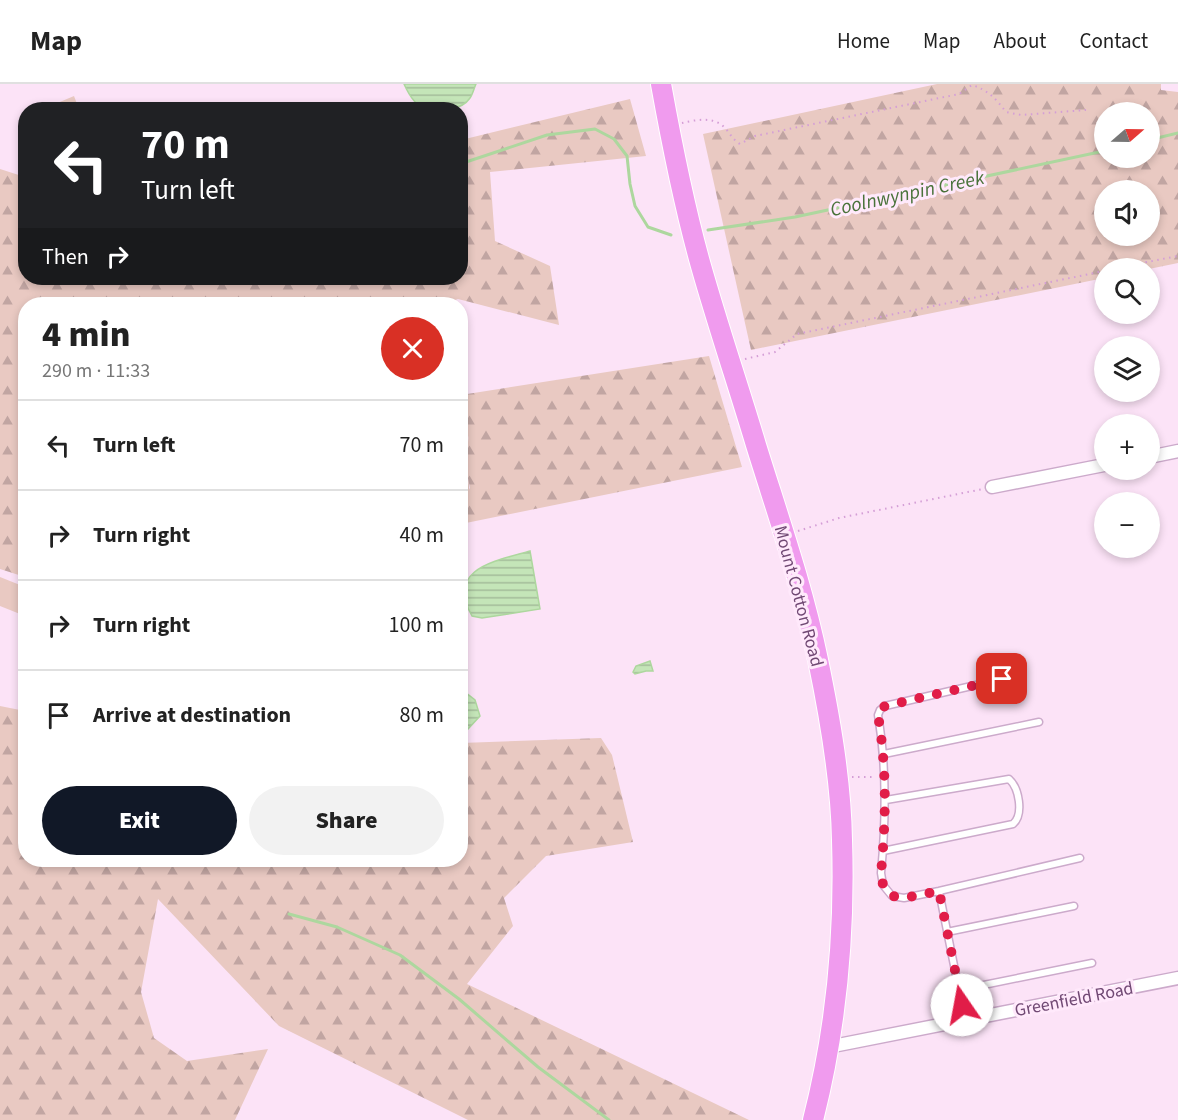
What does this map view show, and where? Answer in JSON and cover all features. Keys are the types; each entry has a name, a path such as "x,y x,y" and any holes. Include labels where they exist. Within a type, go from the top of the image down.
{"highway":[{"name":"Mount Cotton Road","path":"661,84 668,126 701,266 784,536 818,659 837,779 843,839 841,925 828,1047 813,1120"}],"street":[{"path":"1160,454 1178,451"},
{"path":"992,487 1094,467"},
{"name":"Greenfield Road","path":"828,1047 1178,978"}],"lane":[{"path":"1002,679 885,706 880,710 878,715 885,754 881,873 883,885 892,896 904,898 1080,858"},
{"path":"885,754 1039,722"},
{"path":"883,851 1013,824 1018,820 1020,814 1014,784 1009,779 885,800"},
{"path":"939,891 965,1020"},
{"path":"947,932 1074,906"},
{"path":"959,990 1092,963"}],"path":[{"path":"668,126 700,119 711,120 723,126 733,140 740,144 755,136 959,94 972,85 984,88 1006,112 1021,115 1086,110"},
{"path":"1160,259 1178,256"},
{"path":"731,363 775,352 797,334 1094,273"},
{"path":"784,536 839,518 992,487"},
{"path":"837,779 885,777"}],"green space":[{"path":"937,84 1161,84 1161,90 1178,92 1178,263 1160,267 1160,258 1094,258 1094,280 751,350 703,134"},
{"path":"74,96 76,102 60,102"},
{"path":"630,99 646,156 490,172 495,241 550,266 559,325 468,302 468,297 18,297 18,575 0,569 0,169 18,175 18,285 468,285 468,138"},
{"path":"709,356 742,467 468,523 468,491 470,488 468,394"},
{"path":"0,577 18,584 18,613 0,606"},
{"path":"0,706 18,710 18,867 468,867 468,743 601,738 612,755 633,842 546,856 504,898 513,926 467,984 749,1120 468,1120 279,1026 158,899 141,992 154,1038 187,1061 268,1049 235,1120 0,1120"}],"shaded area":[{"path":"404,84 476,84 466,102 415,102"},
{"path":"530,551 540,609 482,618 472,616 468,607 469,577 489,564"},
{"path":"650,661 653,671 635,674 633,672 636,666"},
{"path":"468,694 475,700 480,716 468,729"}],"waterway":[{"path":"468,161 547,135 595,129 614,139 627,156 635,206 648,227 671,235"},
{"name":"Coolnwynpin Creek","path":"1160,137 1178,133"},
{"name":"Coolnwynpin Creek","path":"708,230 795,217 1094,153"},
{"path":"289,914 337,927 400,955 459,999 538,1067 609,1120"}],"route":[{"path":"962,1005 939,891 904,898 892,896 883,885 881,873 885,754 878,715 885,706 1002,679"}]}
